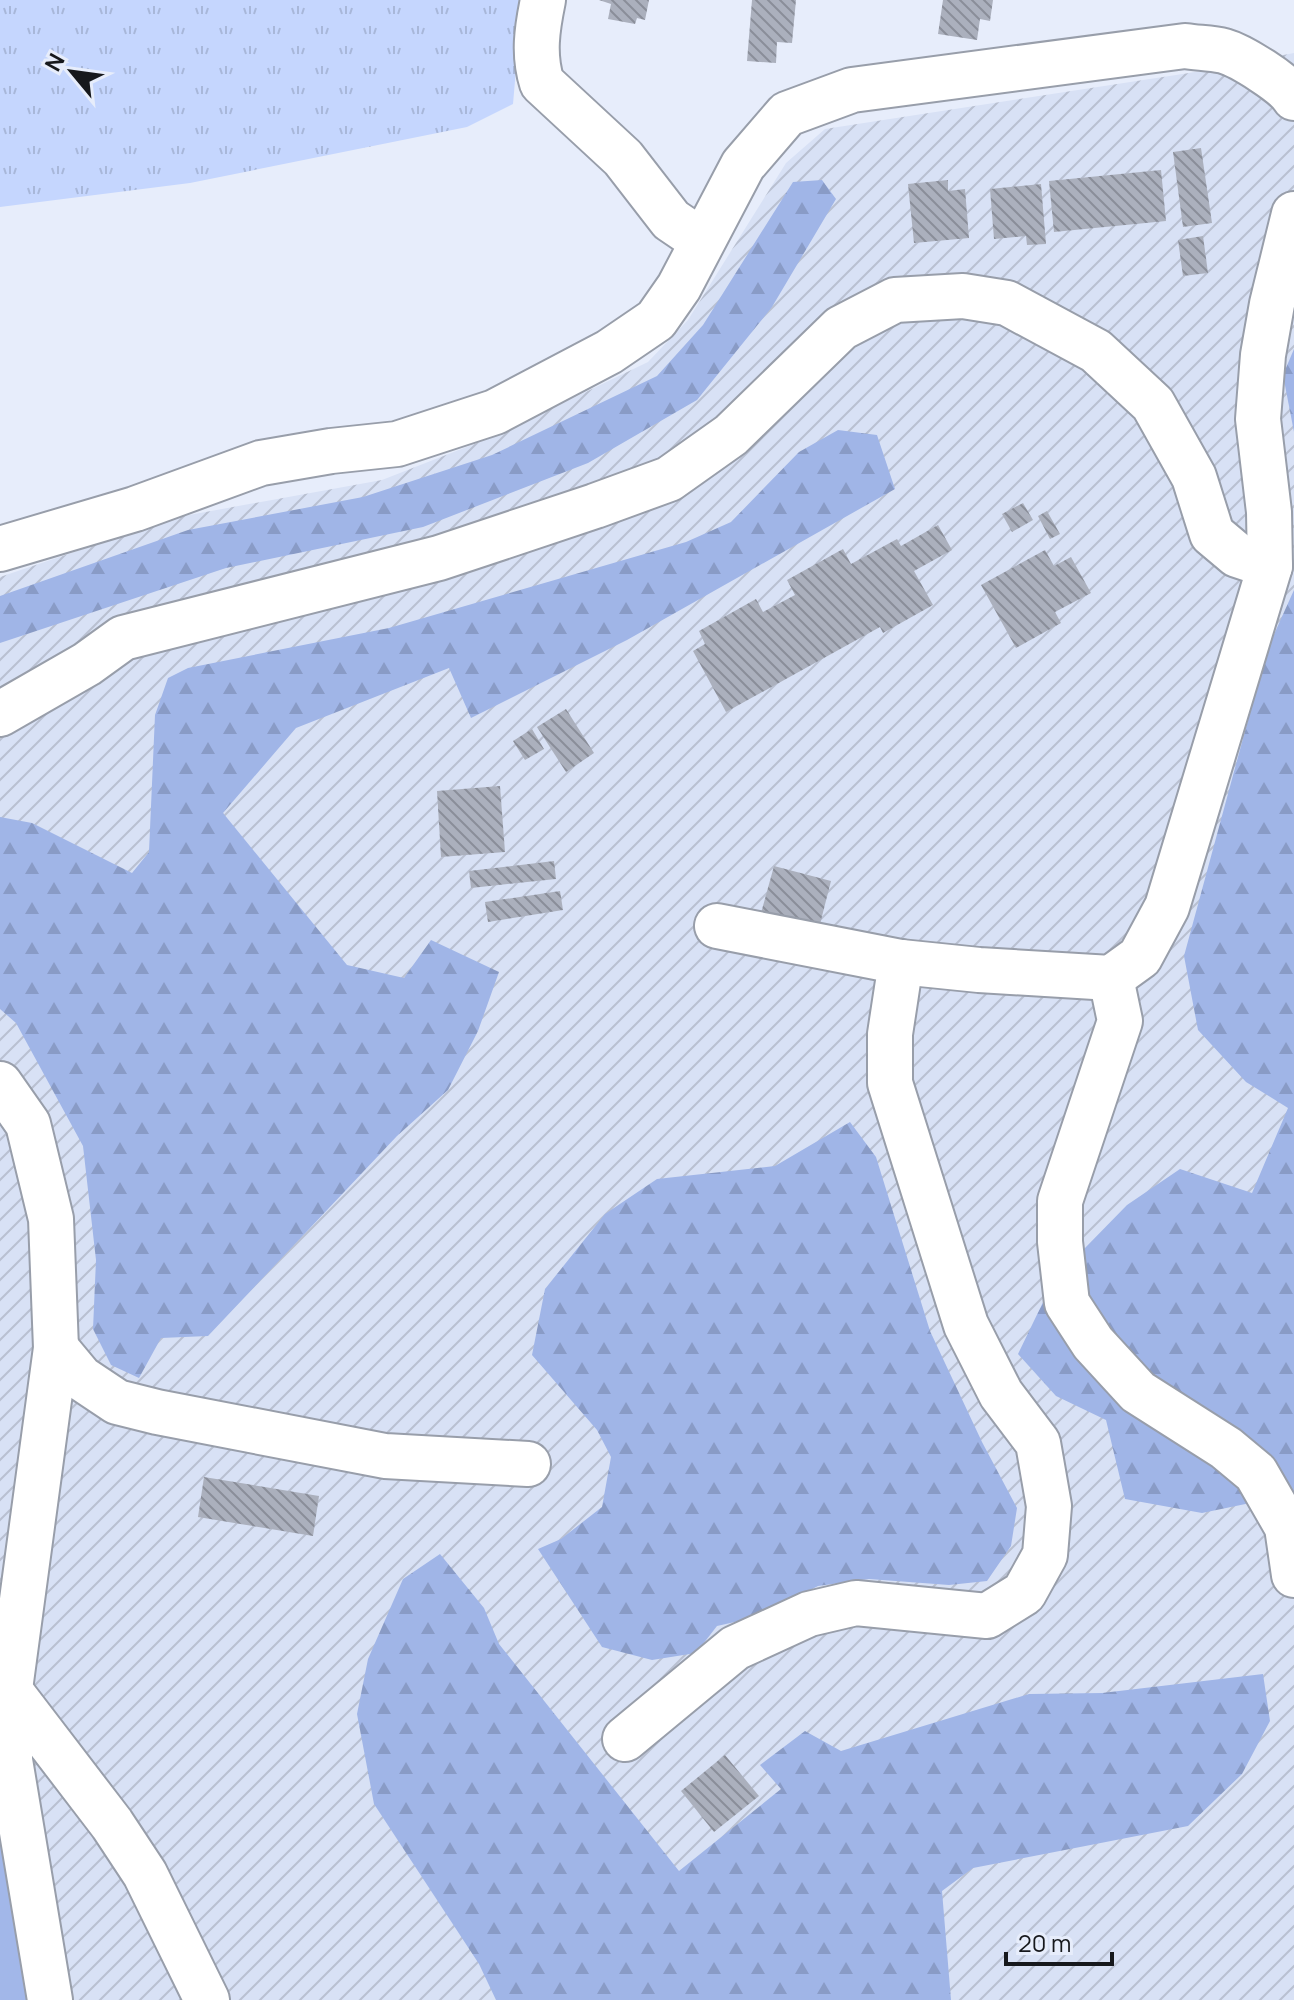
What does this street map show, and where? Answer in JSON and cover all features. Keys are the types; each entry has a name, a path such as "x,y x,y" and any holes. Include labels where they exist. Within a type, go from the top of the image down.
{"street":[{"path":"543,0 536,34 537,68 542,83 623,158 671,220 702,241"},
{"path":"0,549 135,509 261,463 397,444 495,412 609,352 656,320 679,287 743,165 787,114 852,90 1185,46 1226,52 1265,73 1294,98"},
{"path":"717,926 901,962 979,970 1111,978 1140,957 1167,907 1270,566 1269,512 1258,419 1263,355 1294,214"},
{"path":"0,714 87,664 123,638 439,558 669,479 731,435 841,328 895,300 963,296 1007,303 1096,351 1153,404 1194,477 1212,534 1237,555 1270,566"},
{"path":"625,1739 735,1648 809,1614 856,1603 987,1616 1024,1593 1045,1555 1049,1506 1038,1443 1001,1394 966,1325 890,1083 890,1034 901,962"},
{"path":"1111,978 1120,1021 1060,1201 1060,1242 1067,1303 1093,1343 1138,1392 1226,1448 1256,1473 1287,1527 1294,1575"},
{"path":"0,1084 28,1124 51,1219 56,1348 5,1683 10,1760 50,2000"},
{"path":"56,1348 81,1378 117,1402 157,1412 385,1456 528,1464"},
{"path":"5,1683 112,1824 145,1874 207,2000"}],"shaded area":[{"path":"1294,53 1294,2000 39,2000 0,1797 0,577 178,517 382,480 492,437 648,362 688,320 786,163 825,129 1189,73"}],"green space":[{"path":"0,0 522,0 513,104 467,127 190,183 0,207"},
{"path":"822,180 836,199 772,307 697,400 588,463 423,527 226,568 0,643 0,596 188,530 363,497 492,455 657,376 703,325 793,182"},
{"path":"1294,349 1294,432 1283,375"},
{"path":"838,430 877,435 895,489 627,640 471,718 449,668 296,728 223,813 347,965 404,978 431,940 499,972 478,1031 448,1090 397,1136 208,1336 161,1338 139,1378 111,1365 93,1329 96,1260 83,1146 16,1023 0,1009 0,817 32,823 132,873 149,852 155,715 168,678 188,668 389,628 686,542 731,522 799,452"},
{"path":"1294,590 1294,1494 1202,1513 1125,1499 1106,1420 1056,1396 1018,1354 1046,1296 1085,1248 1127,1205 1180,1169 1252,1193 1288,1108 1246,1082 1198,1030 1184,956 1267,650"},
{"path":"850,1122 876,1157 930,1331 1017,1508 1011,1546 987,1581 949,1585 869,1579 818,1586 757,1617 717,1626 696,1653 652,1660 602,1647 538,1549 561,1539 602,1507 611,1457 597,1430 532,1355 545,1289 605,1214 657,1179 775,1166"},
{"path":"440,1554 484,1608 499,1644 679,1871 781,1789 760,1765 805,1731 841,1751 1029,1694 1102,1693 1263,1674 1270,1721 1242,1774 1188,1826 973,1868 942,1891 951,2000 496,2000 479,1964 374,1804 357,1714 368,1659 403,1579"}],"building":[{"path":"599,0 649,0 645,20 637,18 635,24 608,19 611,4"},
{"path":"752,0 796,0 792,43 777,42 776,63 747,61"},
{"path":"943,0 993,0 990,21 980,19 977,40 938,34"},
{"path":"1201,148 1212,223 1183,227 1173,152"},
{"path":"1161,170 1166,221 1054,232 1049,181"},
{"path":"948,180 948,191 965,189 969,238 914,243 908,184"},
{"path":"1041,184 1046,244 1027,245 1026,236 994,239 990,189"},
{"path":"1203,236 1208,273 1183,276 1178,240"},
{"path":"1023,503 1033,520 1012,532 1002,514"},
{"path":"1047,511 1060,534 1050,539 1038,516"},
{"path":"938,525 952,550 914,571 933,605 883,633 880,627 726,712 693,651 705,644 699,631 756,599 763,612 795,595 787,580 843,549 851,564 897,539 901,546"},
{"path":"1045,550 1054,566 1071,557 1091,593 1055,612 1061,623 1016,648 981,585"},
{"path":"566,709 594,753 566,772 537,727"},
{"path":"532,729 544,749 525,760 513,741"},
{"path":"500,786 505,852 441,857 437,791"},
{"path":"554,861 556,879 471,888 469,871"},
{"path":"774,866 831,881 819,928 761,913"},
{"path":"560,891 563,910 488,922 485,902"},
{"path":"204,1477 319,1496 313,1536 198,1517"},
{"path":"725,1755 759,1796 714,1832 681,1791"}],"waterway":[{"path":"0,1872 25,2000"}]}
